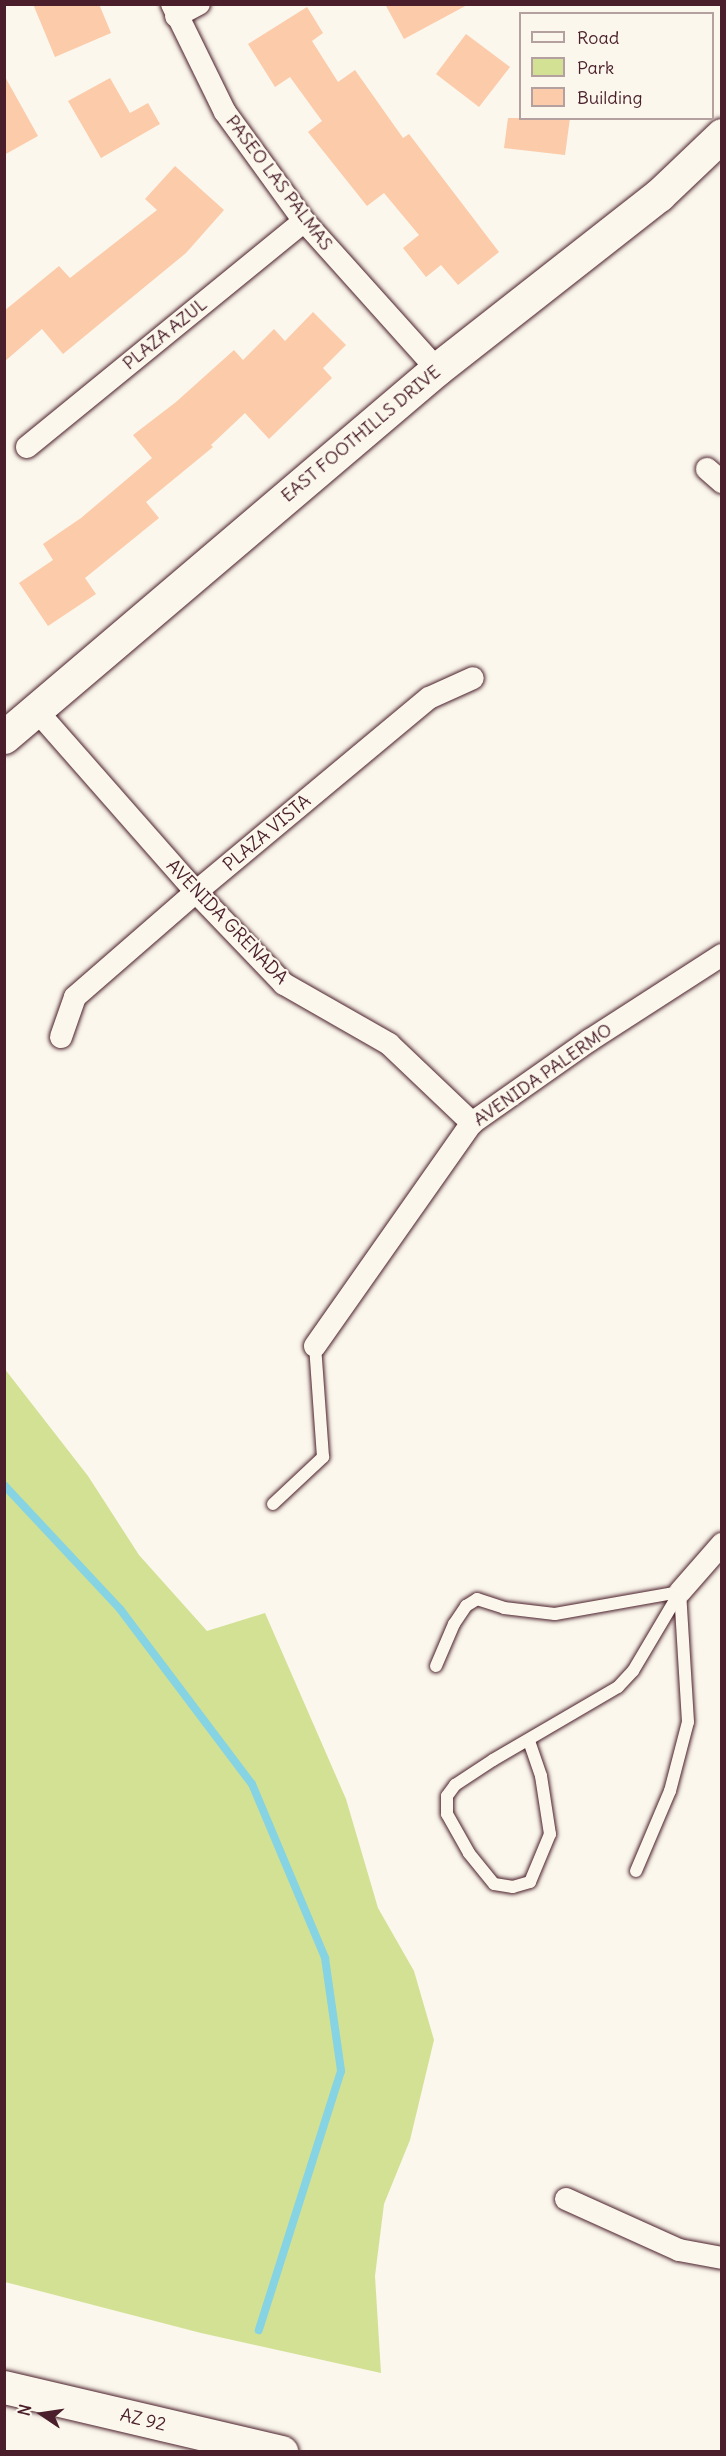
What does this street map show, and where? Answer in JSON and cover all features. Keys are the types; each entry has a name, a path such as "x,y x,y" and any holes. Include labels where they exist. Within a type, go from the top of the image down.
{"street":[{"path":"174,10 199,4"},
{"name":"PASEO LAS PALMAS","path":"174,10 225,112 304,221 437,369"},
{"name":"EAST FOOTHILLS DRIVE","path":"4,737 38,711 437,369 659,195 722,135"},
{"name":"PLAZA AZUL","path":"27,447 304,221"},
{"name":"PLAZA VISTA","path":"61,1037 75,997 196,892 429,698 473,678"},
{"name":"AVENIDA GRENADA","path":"38,711 196,892 284,984 389,1044 472,1123"},
{"name":"AVENIDA PALERMO","path":"315,1346 472,1123 590,1040 722,955"},
{"path":"681,1592 722,1544"},
{"path":"566,2199 679,2250 722,2258"},
{"name":"AZ 92","path":"4,2387 282,2451"}],"lane":[{"path":"273,1504 323,1457 315,1346"},
{"path":"436,1666 454,1624 466,1606 477,1599 504,1608 555,1614 681,1592"},
{"path":"529,1741 541,1776 550,1834 530,1882 513,1887 494,1884 469,1853 447,1814 447,1796 455,1785 618,1687 633,1671 681,1592"},
{"path":"636,1871 670,1791 688,1722 681,1592"}],"green space":[{"path":"4,1368 88,1476 139,1555 207,1631 265,1613 346,1799 378,1908 414,1971 434,2040 410,2140 384,2204 375,2276 381,2373 201,2333 5,2282"}],"building":[{"path":"33,4 99,4 111,33 55,57"},
{"path":"385,4 469,4 404,39"},
{"path":"307,7 323,33 312,41 338,82 355,70 403,138 409,134 499,252 458,285 441,265 426,277 403,248 419,235 384,193 367,206 308,132 322,121 290,77 275,87 248,44"},
{"path":"466,34 510,67 479,107 436,74"},
{"path":"4,75 38,136 4,155"},
{"path":"110,78 130,113 148,103 160,124 101,158 68,101"},
{"path":"508,118 570,120 565,155 504,148"},
{"path":"175,166 224,210 186,253 63,354 42,329 4,362 4,311 59,266 70,278 157,210 145,199"},
{"path":"313,312 346,345 323,368 332,378 269,439 245,413 211,445 213,447 146,502 159,518 85,578 96,594 48,626 19,583 53,560 43,544 81,518 152,458 133,435 176,402 234,350 243,360 274,329 285,341"}],"waterway":[{"path":"4,1485 120,1609 252,1784 325,1958 341,2071 259,2330"}]}
